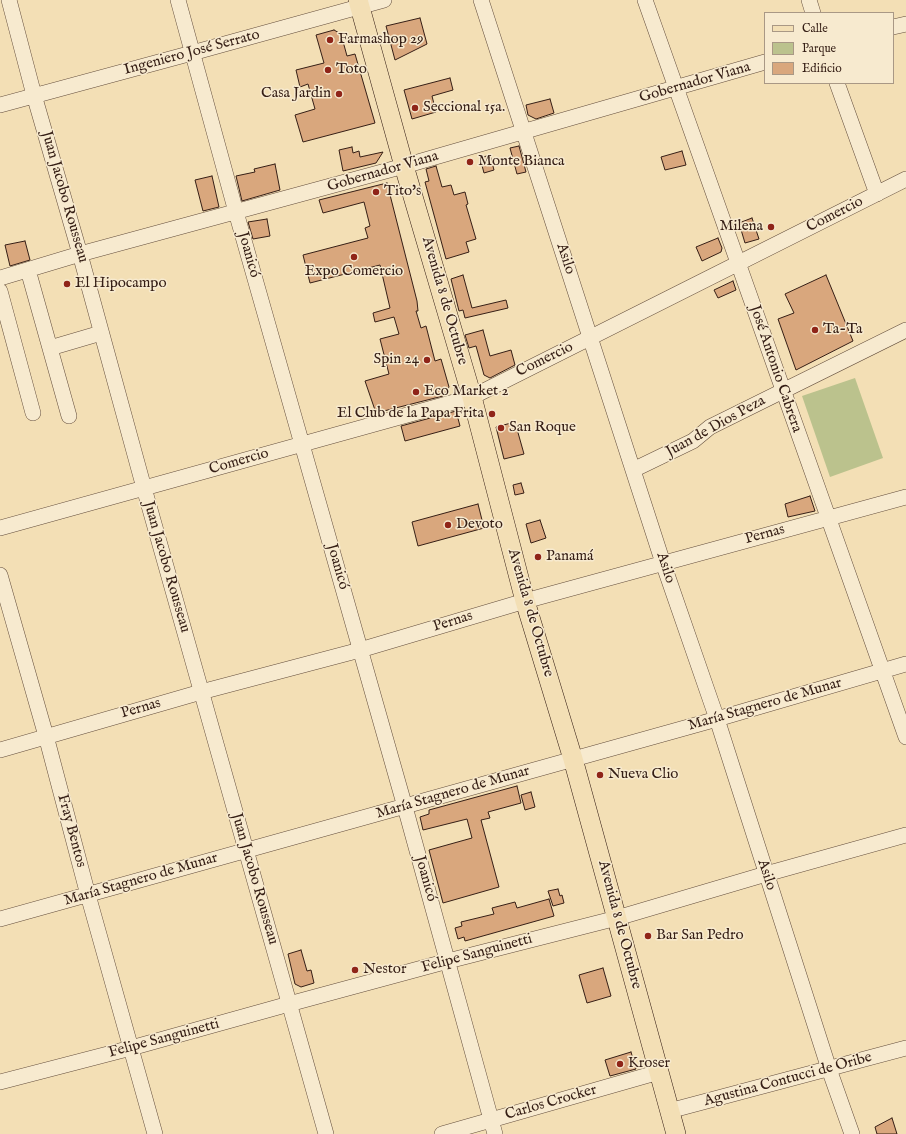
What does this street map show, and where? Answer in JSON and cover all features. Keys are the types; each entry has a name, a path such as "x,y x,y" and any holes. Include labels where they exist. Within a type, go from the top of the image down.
{"main road":[{"name":"Avenida 8 de Octubre","path":"359,3 404,166 472,397 525,601 574,759 676,1134"}],"street":[{"name":"Juan Jacobo Rousseau","path":"9,0 34,96 80,254 201,692 326,1134"},
{"name":"Joanicó","path":"178,0 236,212 405,807 493,1127"},
{"name":"Ingeniero José Serrato","path":"0,104 192,54 359,3 384,0"},
{"name":"Asilo","path":"481,0 663,563 716,720 829,1069 852,1134"},
{"name":"José Antonio Cabrera","path":"645,0 906,737"},
{"path":"809,0 813,12"},
{"path":"894,27 906,24"},
{"name":"Gobernador Viana","path":"0,278 80,254 404,166 764,62"},
{"path":"837,84 877,194"},
{"name":"Comercio","path":"0,528 472,397 906,179"},
{"path":"28,270 69,416"},
{"path":"0,292 33,414"},
{"name":"Juan de Dios Peza","path":"633,470 693,441 710,427 906,330"},
{"path":"50,348 101,332"},
{"name":"Pernas","path":"0,750 201,692 360,650 525,601 906,497"},
{"name":"Fray Bentos","path":"0,575 46,736 88,895 156,1134"},
{"name":"María Stagnero de Munar","path":"0,919 716,720 906,664"},
{"name":"Felipe Sanguinetti","path":"0,1082 131,1048 448,961 617,918 906,835"},
{"name":"Agustina Contucci de Oribe","path":"669,1111 906,1048"},
{"name":"Carlos Crocker","path":"442,1134 493,1127 659,1072"}],"green space":[{"path":"855,378 883,458 830,477 802,396"}],"building":[{"path":"420,18 427,44 395,60 386,26"},
{"path":"334,30 341,34 347,56 355,54 375,123 303,142 295,115 315,109 308,84 300,87 296,70 324,63 316,35"},
{"path":"450,78 453,90 432,96 436,112 412,119 404,90"},
{"path":"550,99 554,113 536,119 528,115 526,105"},
{"path":"519,146 526,172 517,174 510,148"},
{"path":"352,147 353,153 359,151 360,157 383,152 376,163 343,171 339,150"},
{"path":"682,151 686,165 665,170 661,157"},
{"path":"490,155 494,170 484,173 480,158"},
{"path":"275,164 280,190 242,201 236,176 255,172 254,169"},
{"path":"436,166 442,187 451,185 454,195 465,192 468,204 466,205 476,239 466,242 469,252 446,259 425,182 429,181 426,169"},
{"path":"212,176 219,207 203,211 195,180"},
{"path":"387,183 417,301 418,311 416,311 421,328 426,326 435,361 441,359 449,387 443,396 376,413 365,381 389,374 380,339 399,334 394,317 375,322 373,313 390,308 380,265 310,283 303,255 368,238 365,228 370,226 364,202 323,213 319,200"},
{"path":"752,218 759,239 745,243 739,223"},
{"path":"267,219 270,236 253,239 248,222"},
{"path":"718,238 722,248 721,252 702,261 696,247"},
{"path":"25,241 30,260 10,266 5,245"},
{"path":"463,275 472,308 506,300 508,308 465,318 463,310 459,311 451,279"},
{"name":"Ta-Ta","path":"826,275 853,341 796,370 778,319 794,313 785,294"},
{"path":"733,281 736,290 718,298 714,290"},
{"path":"483,330 490,356 511,350 515,365 490,378 484,375 476,346 469,348 465,335"},
{"path":"456,411 460,426 405,441 401,426"},
{"path":"515,422 524,454 504,459 496,427"},
{"path":"521,483 524,493 515,495 513,485"},
{"path":"810,496 815,511 788,517 785,504"},
{"name":"Devoto","path":"478,504 484,528 418,546 412,522"},
{"path":"540,520 546,538 531,543 526,524"},
{"path":"517,786 521,803 488,812 490,818 481,820 499,887 443,903 429,850 472,838 467,819 423,830 420,817 429,814 429,810"},
{"path":"531,792 535,807 525,810 521,795"},
{"path":"558,889 560,896 562,895 564,903 553,906 548,891"},
{"path":"549,899 554,916 465,941 464,937 458,939 455,928 462,926 461,922 494,914 492,908 515,902 517,908"},
{"path":"301,950 307,971 311,970 314,983 301,987 295,984 288,954"},
{"path":"603,968 611,996 587,1003 579,975"},
{"name":"Kroser","path":"631,1052 636,1069 610,1076 605,1060"},
{"path":"892,1118 897,1134 877,1134 875,1127"}],"place":[{"name":"Farmashop 29","path":"330,40"},
{"name":"Toto","path":"328,70"},
{"name":"Casa Jardin","path":"339,94"},
{"name":"Seccional 15a.","path":"415,108"},
{"name":"Monte Bianca","path":"470,162"},
{"name":"Tito's","path":"376,192"},
{"name":"Milena","path":"771,227"},
{"name":"Expo Comercio","path":"354,257"},
{"name":"El Hipocampo","path":"67,284"},
{"name":"Ta-Ta","path":"815,330"},
{"name":"Spin 24","path":"427,360"},
{"name":"Eco Market 2","path":"416,392"},
{"name":"El Club de la Papa Frita","path":"492,414"},
{"name":"San Roque","path":"501,428"},
{"name":"Devoto","path":"448,525"},
{"name":"Panamá","path":"538,557"},
{"name":"Nueva Clio","path":"600,775"},
{"name":"Bar San Pedro","path":"648,936"},
{"name":"Nestor","path":"355,970"},
{"name":"Kroser","path":"620,1064"}]}
